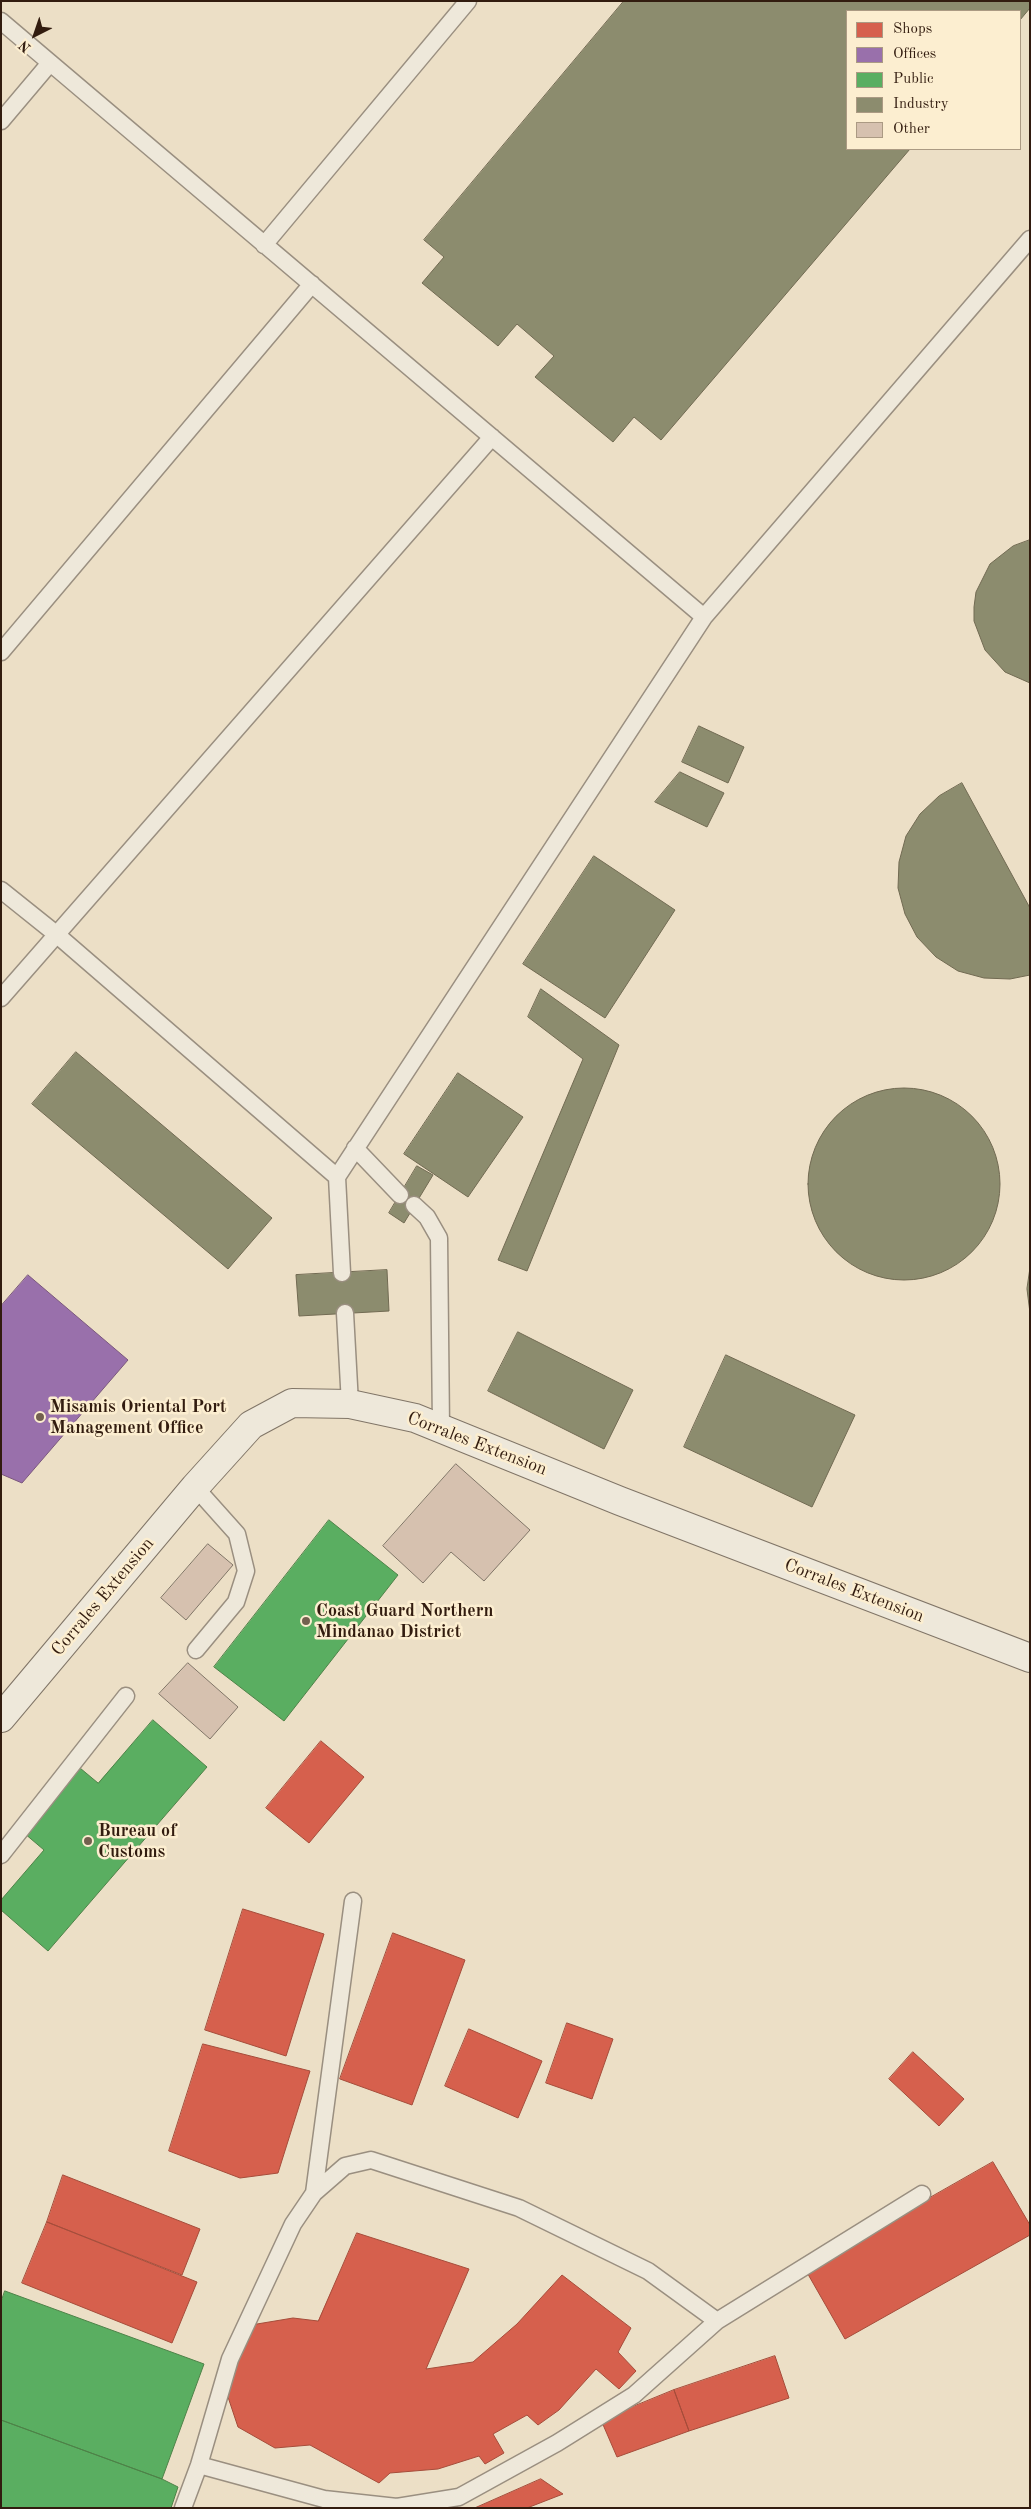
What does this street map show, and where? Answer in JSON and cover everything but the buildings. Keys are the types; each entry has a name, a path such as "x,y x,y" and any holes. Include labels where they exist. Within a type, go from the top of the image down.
{"main road":[{"name":"Corrales Extension","path":"1,1718 195,1487 251,1424 292,1403 350,1404 416,1418 620,1501 1030,1658"}],"lane":[{"path":"264,245 468,1"},
{"path":"1,21 704,617"},
{"path":"1,121 50,63"},
{"path":"342,1273 337,1176 704,617 1030,239"},
{"path":"1,652 312,284"},
{"path":"1,998 492,437"},
{"path":"1,890 56,934 337,1176"},
{"path":"355,1148 400,1195"},
{"path":"414,1206 428,1217 439,1238 441,1428"},
{"path":"345,1313 350,1404"},
{"path":"195,1487 237,1534 246,1571 236,1602 196,1650"},
{"path":"1,1855 126,1696"},
{"path":"314,2193 353,1901"},
{"path":"183,2508 230,2359 293,2224 314,2193 344,2166 371,2160 519,2208 648,2272 717,2321"},
{"path":"198,2465 324,2499 396,2507 459,2497 557,2443 634,2395 717,2321 922,2194"}],"place":[{"name":"Misamis Oriental Port Management Office","path":"40,1417"},
{"name":"Coast Guard Northern Mindanao District","path":"306,1621"},
{"name":"Bureau of Customs","path":"88,1841"}]}
